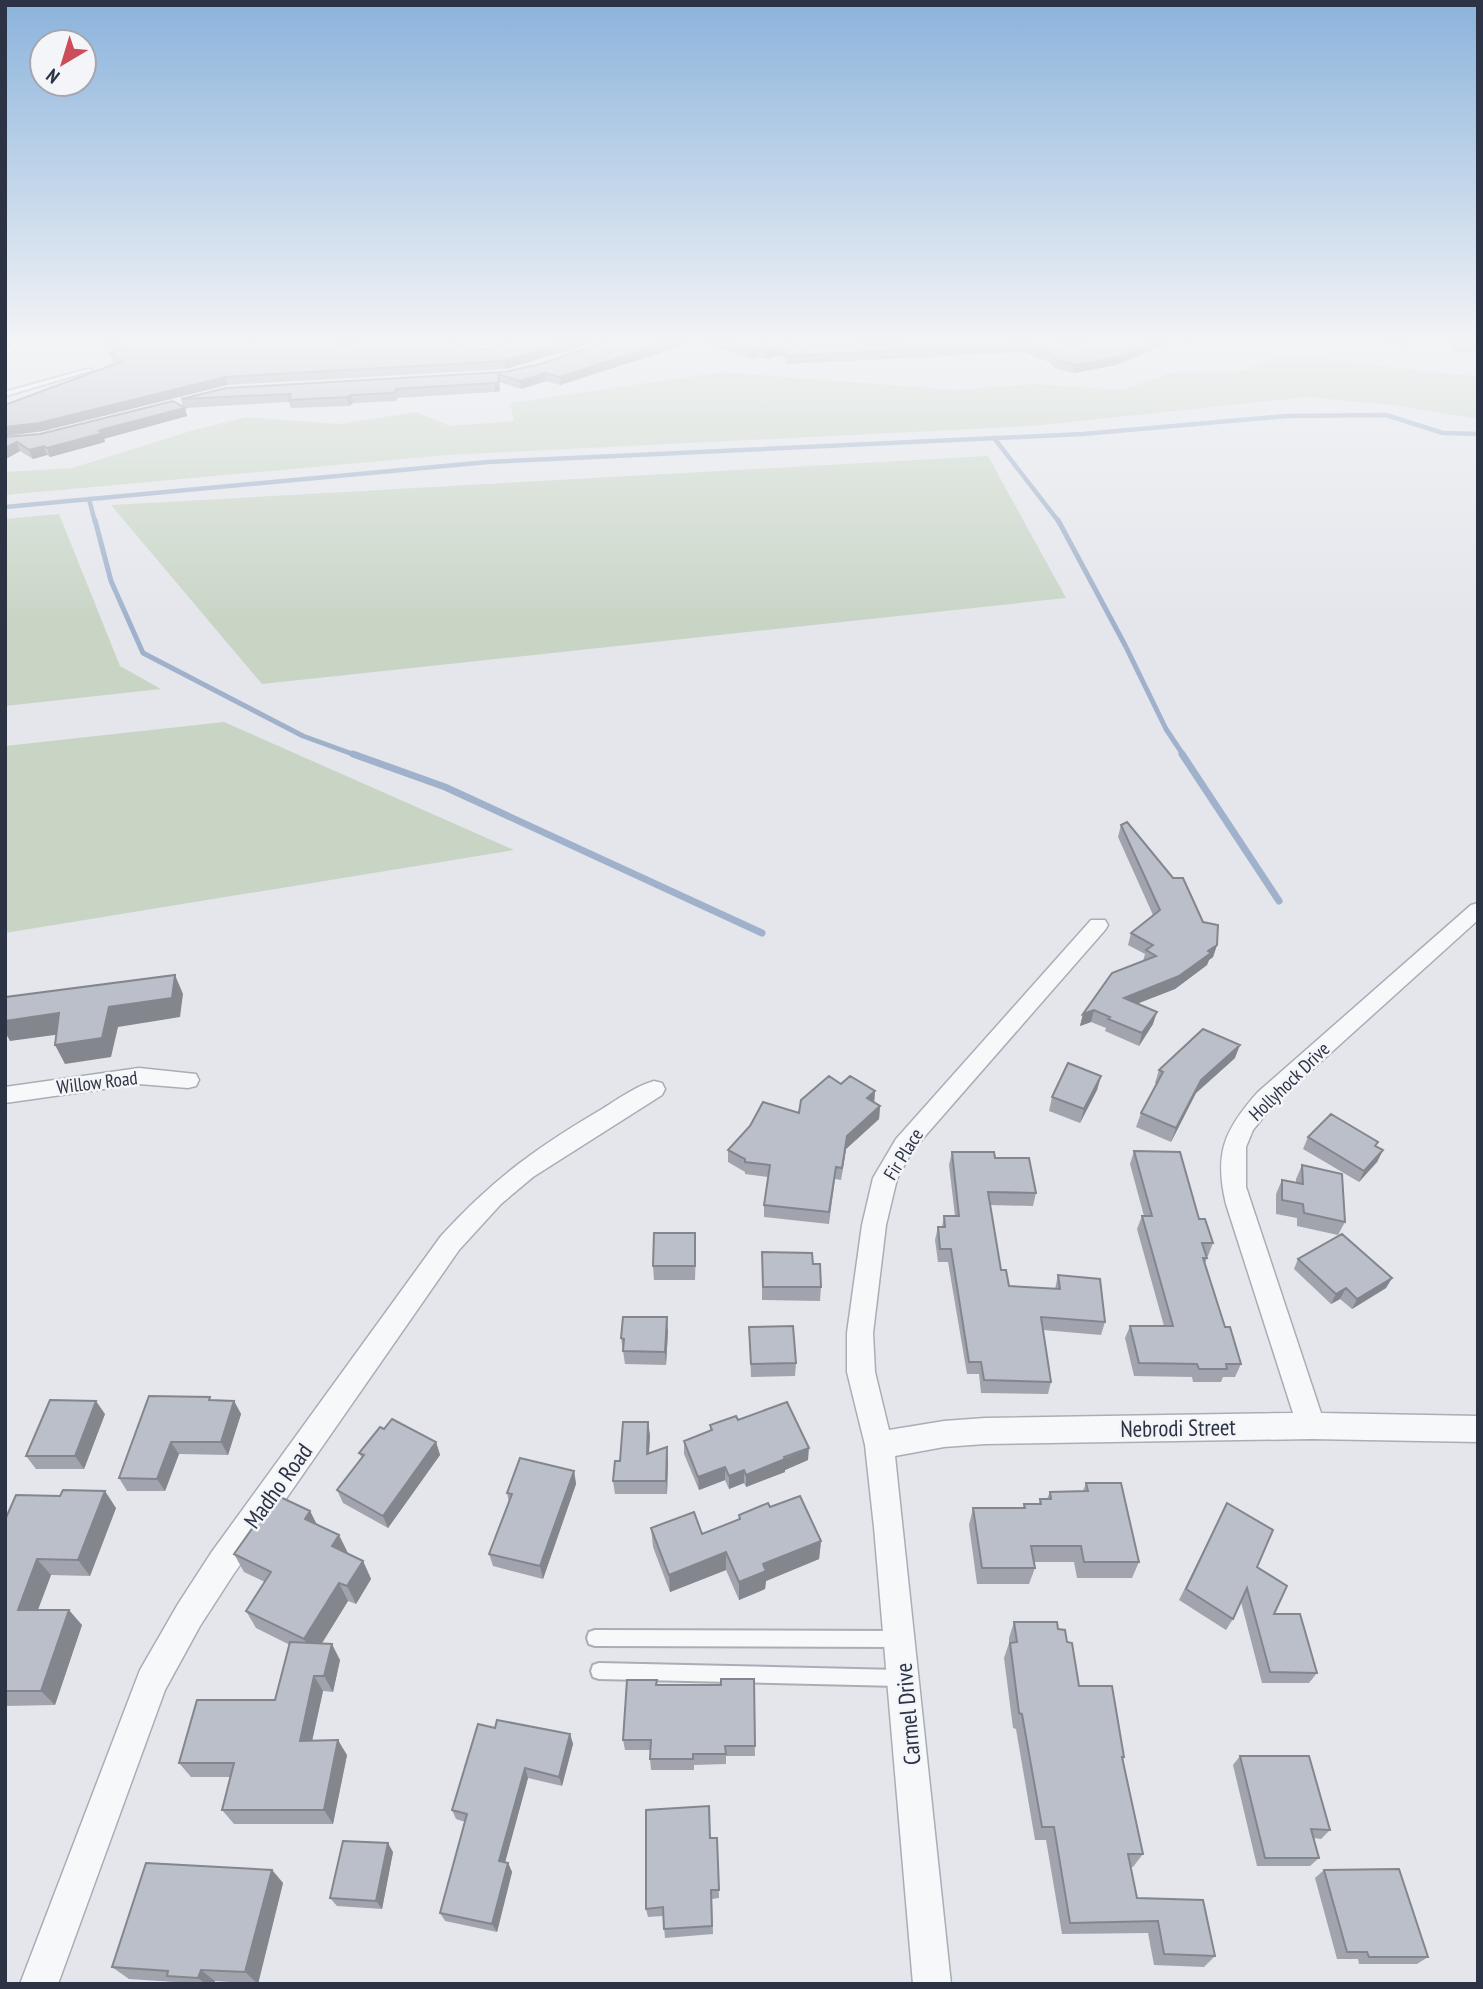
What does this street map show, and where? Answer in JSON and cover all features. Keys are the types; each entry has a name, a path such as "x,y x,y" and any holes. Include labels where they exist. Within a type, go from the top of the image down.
{"street":[{"name":"Hollyhock Drive","path":"1311,1426 1238,1204 1232,1180 1231,1154 1241,1129 1266,1098 1478,909"},
{"name":"Fir Place","path":"879,1445 861,1372 860,1333 874,1225 885,1178 904,1145 922,1123 1098,925"},
{"name":"Willow Road","path":"5,1095 139,1076 188,1080"},
{"name":"Madho Road","path":"39,1984 152,1682 189,1615 222,1564 443,1253 481,1208 509,1183 555,1150 654,1088"},
{"name":"Nebrodi Street","path":"879,1445 944,1434 985,1431 1311,1426 1478,1429"},
{"name":"Carmel Drive","path":"879,1445 905,1678 932,1984"}],"lane":[{"path":"595,1639 901,1639"},
{"path":"599,1671 905,1678"}],"green space":[{"path":"179,435 854,435 447,455 5,495 5,472 72,468"},
{"path":"988,456 1066,598 262,684 111,505"},
{"path":"59,514 120,666 161,689 5,706 5,519"},
{"path":"224,722 514,850 5,933 5,746"}],"building":[{"path":"96,435 29,450 17,442 5,448 5,437"},
{"path":"1127,822 1173,878 1183,878 1203,922 1218,925 1217,945 1208,951 1211,953 1179,976 1124,998 1157,1012 1142,1033 1094,1010 1083,1014 1112,973 1156,956 1146,950 1153,945 1131,933 1160,910 1121,825"},
{"path":"175,975 172,998 109,1007 102,1038 55,1045 59,1013 5,1021 6,997"},
{"path":"1203,1029 1240,1045 1201,1080 1176,1128 1141,1113 1163,1072 1159,1070"},
{"path":"1068,1063 1101,1076 1084,1109 1052,1097"},
{"path":"829,1076 841,1084 850,1076 875,1091 867,1098 880,1106 847,1136 842,1168 836,1167 829,1212 764,1205 770,1165 745,1162 745,1159 728,1150 750,1126 763,1102 799,1113 801,1100"},
{"path":"1331,1114 1378,1142 1375,1146 1383,1150 1364,1171 1308,1137"},
{"path":"1134,1151 1180,1152 1199,1219 1205,1219 1213,1243 1202,1243 1207,1258 1203,1258 1225,1327 1230,1327 1241,1364 1226,1364 1227,1369 1199,1369 1197,1364 1139,1363 1130,1326 1173,1326 1142,1216 1152,1216"},
{"path":"952,1152 994,1152 995,1158 1029,1158 1036,1193 988,1192 1001,1270 1006,1270 1009,1286 1060,1289 1058,1275 1100,1279 1105,1322 1041,1317 1051,1382 984,1380 981,1362 969,1362 951,1249 940,1249 938,1227 945,1227 944,1216 959,1216"},
{"path":"1302,1165 1342,1174 1345,1222 1304,1213 1303,1204 1282,1200 1282,1180 1303,1184"},
{"path":"654,1233 695,1233 695,1266 653,1266"},
{"path":"1342,1234 1392,1278 1357,1299 1346,1288 1336,1294 1298,1259"},
{"path":"762,1252 812,1253 813,1264 820,1264 821,1287 763,1287"},
{"path":"623,1317 667,1317 665,1352 623,1351"},
{"path":"793,1326 796,1363 751,1364 749,1327"},
{"path":"149,1396 210,1397 209,1400 234,1401 221,1442 171,1442 157,1479 119,1478"},
{"path":"50,1400 96,1401 75,1456 26,1456"},
{"path":"787,1402 809,1448 746,1475 744,1470 729,1476 725,1467 698,1477 684,1441 712,1430 710,1425 736,1416 738,1420"},
{"path":"392,1419 436,1442 383,1516 337,1490 364,1455 359,1453 380,1427 384,1429"},
{"path":"623,1422 648,1422 647,1454 667,1447 666,1481 613,1481 615,1461 620,1461"},
{"path":"520,1458 574,1471 540,1566 489,1554 512,1494 507,1493"},
{"path":"1086,1483 1121,1483 1139,1562 1084,1562 1081,1546 1031,1546 1035,1568 982,1568 973,1508 1025,1508 1024,1504 1041,1504 1040,1499 1051,1499 1050,1492 1088,1491"},
{"path":"63,1490 105,1491 78,1560 37,1559 18,1610 69,1610 41,1691 5,1691 5,1520 16,1495 60,1496"},
{"path":"276,1495 310,1511 305,1519 339,1535 332,1546 363,1561 347,1586 339,1583 304,1639 246,1611 271,1572 234,1554"},
{"path":"800,1496 821,1541 763,1564 766,1571 739,1582 726,1552 669,1575 651,1528 694,1512 702,1534 740,1519 739,1515 768,1503 770,1507"},
{"path":"1227,1503 1273,1530 1257,1567 1287,1586 1274,1614 1300,1614 1317,1673 1270,1672 1247,1588 1233,1619 1186,1589"},
{"path":"1014,1622 1057,1622 1058,1629 1065,1630 1067,1642 1072,1643 1079,1686 1112,1686 1122,1757 1143,1854 1128,1854 1137,1898 1203,1900 1215,1956 1164,1954 1158,1921 1070,1923 1054,1827 1042,1827 1022,1714 1019,1713 1010,1643 1017,1642"},
{"path":"290,1642 332,1644 324,1676 314,1676 300,1741 338,1740 324,1810 222,1810 234,1763 179,1763 197,1700 275,1700"},
{"path":"721,1679 754,1679 755,1746 725,1746 726,1754 693,1754 693,1759 650,1759 651,1740 623,1740 627,1680 657,1680 656,1685 721,1685"},
{"path":"497,1720 570,1734 559,1777 525,1768 499,1861 508,1863 492,1924 440,1913 467,1814 452,1810 478,1724 495,1728"},
{"path":"1240,1756 1309,1756 1330,1830 1311,1829 1319,1858 1265,1858"},
{"path":"709,1806 710,1838 717,1838 719,1890 711,1890 712,1926 664,1929 663,1907 646,1909 646,1810"},
{"path":"343,1841 388,1843 376,1901 330,1898"},
{"path":"146,1863 272,1870 245,1972 201,1970 198,1978 167,1976 168,1971 112,1967"},
{"path":"1399,1869 1428,1957 1369,1957 1367,1952 1347,1952 1324,1870"}],"waterway":[{"path":"994,438 1066,435"},
{"path":"89,499 488,462 994,438"},
{"path":"994,438 1059,522"},
{"path":"5,507 89,499"},
{"path":"89,499 95,522"},
{"path":"95,520 111,581 143,653 303,736 358,756"},
{"path":"1058,520 1125,645 1166,729 1184,756"},
{"path":"353,754 445,787 762,933"},
{"path":"1182,754 1279,901"}]}
